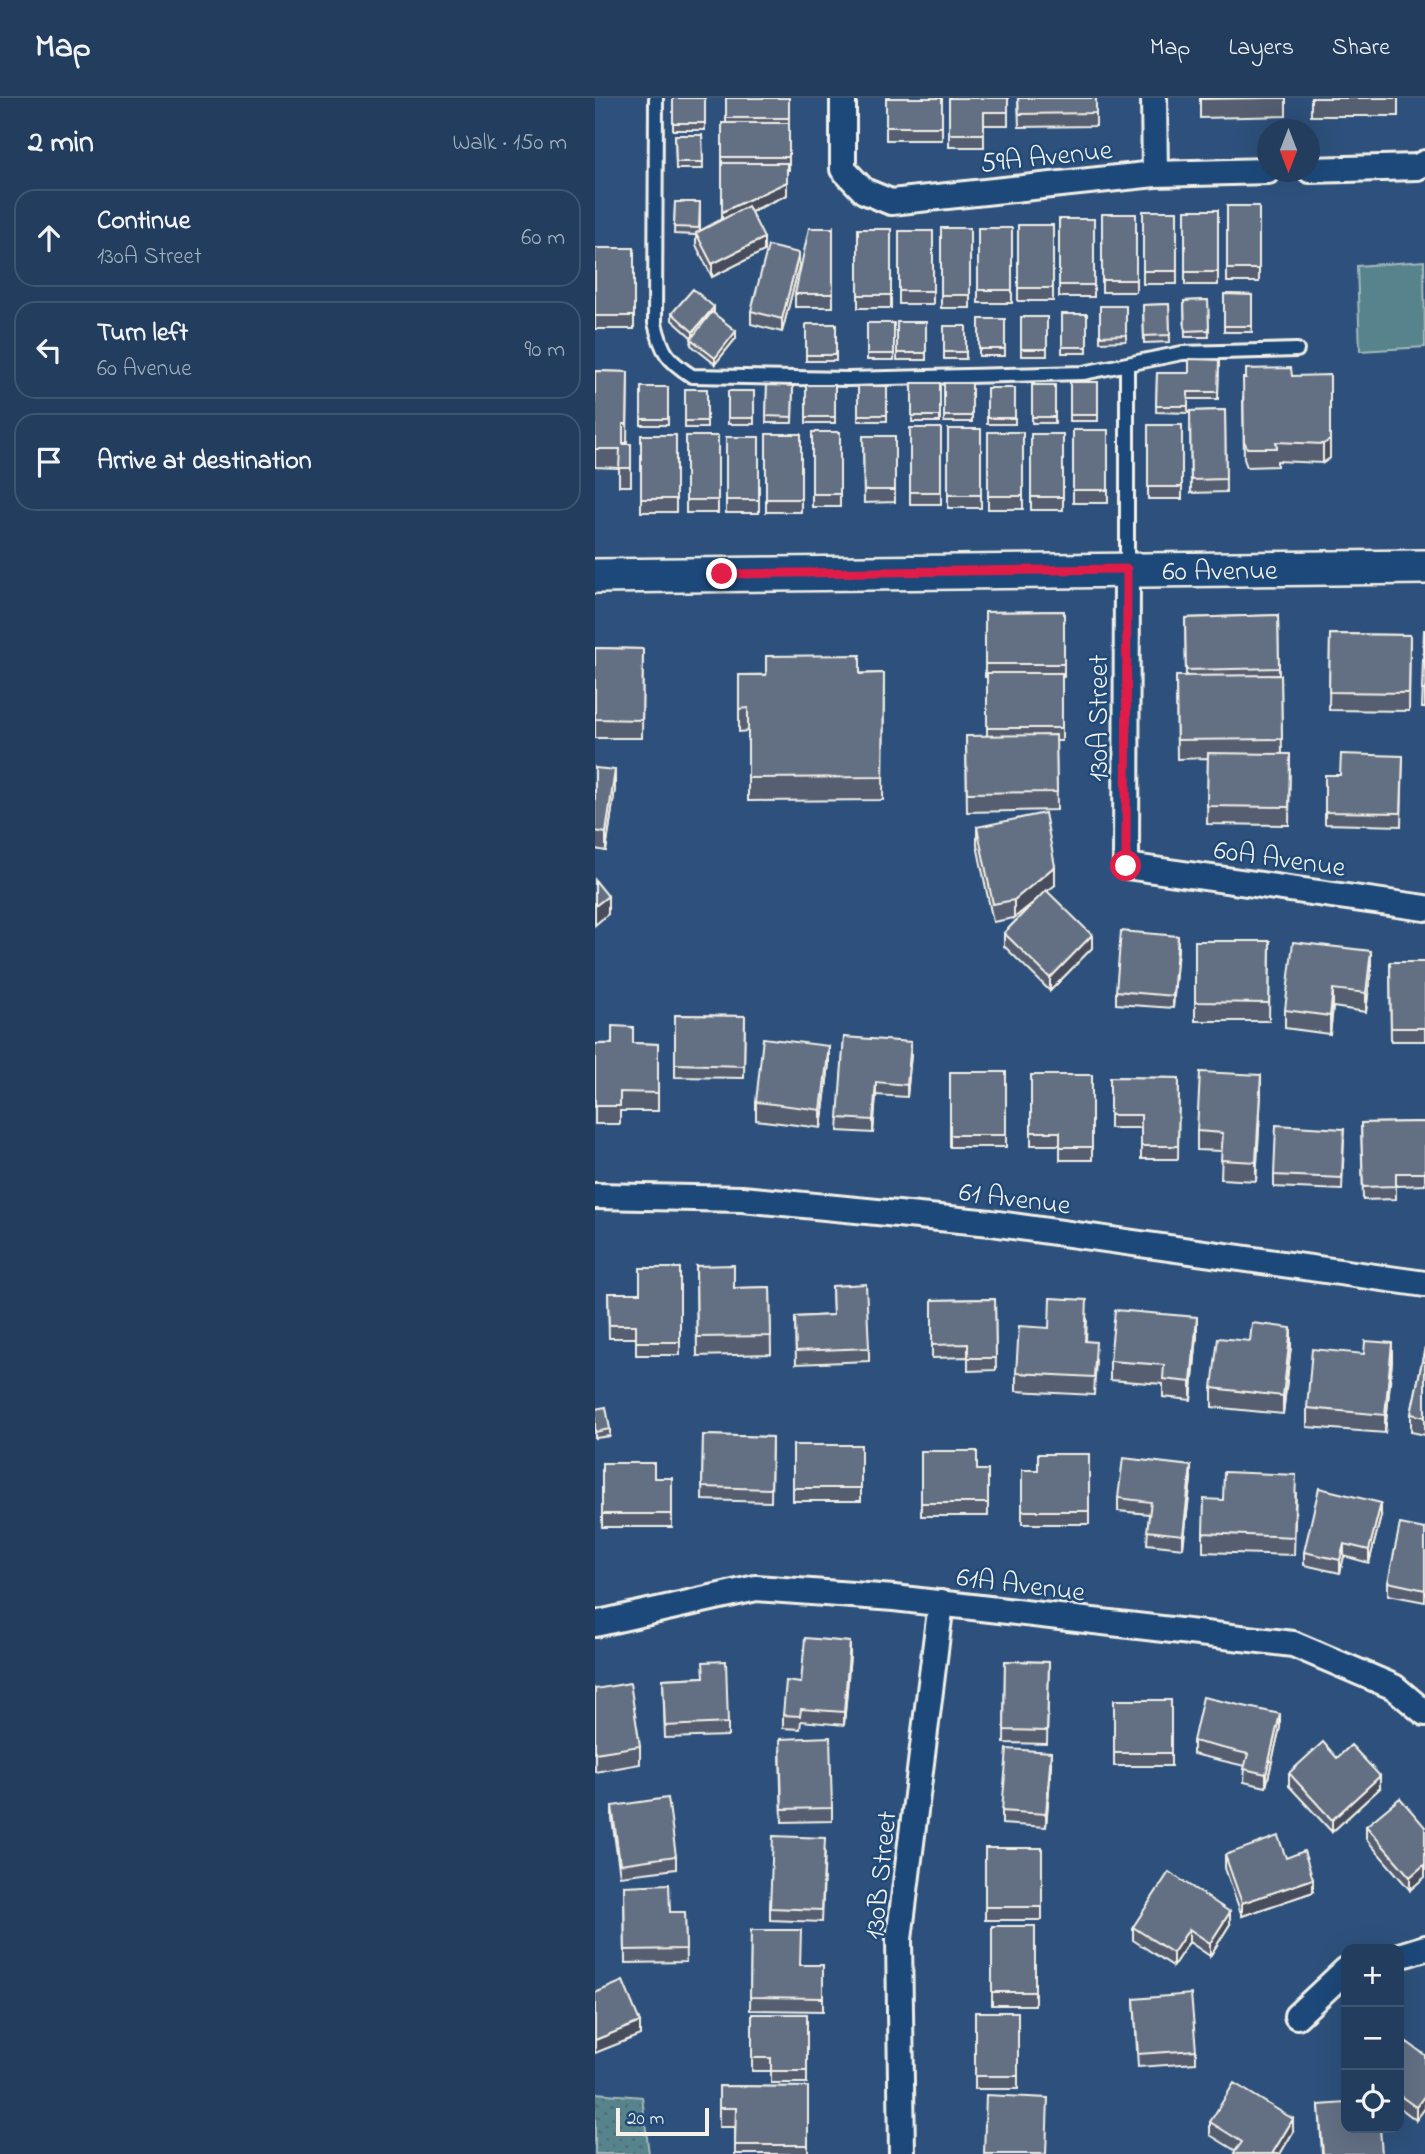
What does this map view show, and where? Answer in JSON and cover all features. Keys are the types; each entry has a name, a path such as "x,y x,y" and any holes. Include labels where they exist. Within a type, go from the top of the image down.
{"street":[{"name":"59A Avenue","path":"843,98 843,169 864,191 891,202 1155,174 1257,171"},
{"path":"1154,98 1155,174"},
{"path":"1320,170 1417,167 1425,163"},
{"name":"60 Avenue","path":"595,576 1425,567"},
{"name":"130A Street","path":"1126,866 1127,569"},
{"name":"60A Avenue","path":"1126,866 1425,908"},
{"name":"61 Avenue","path":"595,1196 742,1199 991,1223 1425,1284"},
{"name":"61A Avenue","path":"595,1624 757,1588 941,1603 1293,1644 1394,1687 1425,1713"},
{"name":"130B Street","path":"902,2154 899,1939 941,1603"},
{"path":"1404,1954 1425,1948"},
{"path":"1297,2016 1341,1975"}],"lane":[{"path":"656,98 655,323 659,343 670,362 692,376 848,379 1083,373 1182,353 1297,350"},
{"path":"1127,364 1127,569"}],"green space":[{"path":"1424,261 1425,347 1360,351 1357,266"},
{"path":"595,2093 642,2097 649,2154 595,2154"}],"building":[{"path":"673,98 705,98 705,123 673,123"},
{"path":"726,98 789,98 789,118 726,118"},
{"path":"886,98 942,98 942,127 886,127"},
{"path":"949,98 1008,98 1008,112 984,112 984,134 949,134"},
{"path":"1018,98 1096,98 1096,113 1019,114"},
{"path":"1200,98 1269,98 1200,99"},
{"path":"722,123 789,123 789,157 722,157"},
{"path":"675,135 702,135 703,162 676,162"},
{"path":"722,163 787,163 787,182 722,212"},
{"path":"675,202 700,202 699,228 674,227"},
{"path":"748,206 764,238 712,264 696,233"},
{"path":"1227,206 1259,206 1259,269 1227,269"},
{"path":"1185,210 1218,210 1218,272 1185,272"},
{"path":"1143,211 1177,211 1177,271 1143,271"},
{"path":"1102,214 1136,214 1136,280 1102,280"},
{"path":"1059,219 1094,219 1094,285 1059,285"},
{"path":"1018,225 1053,225 1053,288 1018,288"},
{"path":"809,228 833,228 833,294 795,294"},
{"path":"941,228 970,228 970,295 941,295"},
{"path":"978,228 1012,228 1012,290 978,290"},
{"path":"858,229 891,229 891,295 858,295"},
{"path":"899,231 933,231 933,291 899,291"},
{"path":"768,246 799,253 782,319 751,311"},
{"path":"595,248 634,248 634,316 595,316"},
{"path":"693,289 714,307 693,332 672,313"},
{"path":"1224,294 1252,295 1252,326 1224,326"},
{"path":"1208,300 1209,330 1185,331 1184,301"},
{"path":"1169,304 1170,335 1144,336 1143,305"},
{"path":"1100,306 1126,306 1126,335 1100,336"},
{"path":"712,312 736,331 715,358 691,339"},
{"path":"1062,314 1087,314 1087,347 1062,347"},
{"path":"1021,317 1047,317 1047,349 1021,349"},
{"path":"979,319 1005,319 1005,349 979,349"},
{"path":"897,322 926,322 926,353 897,353"},
{"path":"867,323 894,323 894,354 867,354"},
{"path":"806,324 836,324 836,355 806,355"},
{"path":"944,326 966,326 966,352 944,352"},
{"path":"1189,359 1219,360 1218,392 1188,392 1188,406 1156,406 1157,373 1189,373"},
{"path":"1291,368 1292,376 1330,375 1330,440 1323,444 1276,442 1277,448 1247,448 1244,441 1243,378 1246,378 1246,369"},
{"path":"595,371 628,372 627,424 623,424 623,444 631,444 631,468 619,468 620,449 595,449"},
{"path":"1070,382 1098,382 1098,415 1070,415"},
{"path":"912,383 940,383 940,416 912,416"},
{"path":"944,383 972,383 972,416 944,416"},
{"path":"767,385 793,386 792,417 766,416"},
{"path":"806,385 835,385 835,417 806,417"},
{"path":"1032,385 1055,385 1055,417 1032,417"},
{"path":"858,386 887,386 887,415 858,415"},
{"path":"641,387 668,387 668,419 641,419"},
{"path":"987,388 1015,388 1015,418 987,418"},
{"path":"685,389 707,389 707,421 685,421"},
{"path":"728,391 754,391 754,418 728,418"},
{"path":"1225,410 1226,479 1191,480 1190,411"},
{"path":"1148,425 1182,425 1182,487 1148,487"},
{"path":"910,428 941,428 941,492 910,492"},
{"path":"948,429 981,429 981,495 948,495"},
{"path":"1073,430 1108,430 1108,490 1073,490"},
{"path":"812,432 840,432 840,494 812,494"},
{"path":"988,432 1023,432 1023,496 988,496"},
{"path":"766,434 801,434 801,499 766,499"},
{"path":"1031,434 1063,434 1063,497 1031,497"},
{"path":"641,435 676,435 676,499 641,499"},
{"path":"686,436 718,436 718,500 686,500"},
{"path":"863,436 895,436 895,490 864,490"},
{"path":"726,437 759,437 759,500 726,500"},
{"path":"1064,611 1064,664 985,664 985,612"},
{"path":"1278,615 1279,668 1186,670 1185,618"},
{"path":"1424,630 1425,690 1422,690"},
{"path":"1330,634 1410,635 1409,693 1329,692"},
{"path":"595,648 643,649 642,720 595,719"},
{"path":"860,655 860,674 884,673 883,777 748,778 748,708 739,709 739,675 766,675 766,656"},
{"path":"987,673 1062,673 1062,728 987,728"},
{"path":"1281,675 1282,739 1177,740 1176,676"},
{"path":"1056,735 1057,792 967,793 966,736"},
{"path":"1208,753 1290,754 1289,807 1207,806"},
{"path":"1341,754 1403,756 1401,813 1325,812 1325,775 1340,775"},
{"path":"595,768 615,770 606,833 595,831"},
{"path":"1045,813 1055,866 1014,900 993,904 977,827"},
{"path":"595,880 608,896 595,906"},
{"path":"1046,890 1092,935 1050,978 1004,933"},
{"path":"1121,931 1178,936 1173,996 1116,991"},
{"path":"1195,941 1270,941 1269,1003 1195,1002"},
{"path":"1293,942 1371,951 1366,993 1333,989 1330,1016 1285,1010"},
{"path":"1390,962 1425,962 1425,1028 1391,1028"},
{"path":"675,1015 745,1016 744,1066 675,1064"},
{"path":"612,1026 633,1027 633,1043 658,1044 658,1093 620,1092 620,1106 595,1106 595,1044 612,1044"},
{"path":"844,1037 911,1042 907,1085 876,1082 873,1120 838,1118"},
{"path":"763,1038 829,1046 821,1110 756,1102"},
{"path":"950,1072 1006,1072 1006,1135 950,1135"},
{"path":"1200,1072 1261,1075 1256,1162 1221,1160 1223,1133 1197,1131"},
{"path":"1031,1075 1092,1075 1092,1147 1060,1147 1060,1132 1031,1132"},
{"path":"1110,1077 1179,1078 1178,1146 1141,1146 1141,1115 1110,1115"},
{"path":"1425,1122 1425,1173 1396,1173 1396,1186 1363,1187 1361,1123"},
{"path":"1276,1125 1344,1129 1342,1178 1274,1175"},
{"path":"734,1265 734,1288 770,1287 771,1336 697,1337 696,1266"},
{"path":"640,1268 680,1268 680,1342 636,1342 636,1325 609,1325 608,1293 640,1293"},
{"path":"866,1284 869,1348 796,1351 795,1317 833,1315 832,1286"},
{"path":"1050,1298 1087,1300 1085,1341 1096,1342 1094,1377 1016,1373 1019,1326 1049,1328"},
{"path":"995,1299 996,1358 968,1358 968,1344 932,1345 932,1300"},
{"path":"1115,1310 1197,1317 1191,1382 1163,1379 1164,1365 1110,1361"},
{"path":"1252,1323 1291,1328 1283,1396 1212,1388 1218,1338 1250,1341"},
{"path":"1365,1341 1392,1343 1385,1415 1307,1408 1312,1349 1364,1354"},
{"path":"1425,1347 1425,1417 1411,1414"},
{"path":"606,1407 610,1429 595,1432 595,1409"},
{"path":"703,1435 772,1437 771,1489 702,1487"},
{"path":"793,1445 861,1445 861,1488 793,1488"},
{"path":"921,1451 977,1451 977,1470 988,1470 988,1503 921,1503"},
{"path":"1038,1454 1089,1454 1089,1511 1022,1511 1022,1470 1038,1470"},
{"path":"1123,1458 1191,1466 1183,1535 1147,1531 1151,1502 1118,1498"},
{"path":"602,1463 654,1463 654,1478 672,1478 672,1514 602,1514"},
{"path":"1224,1472 1296,1475 1294,1537 1203,1533 1204,1499 1223,1500"},
{"path":"1319,1488 1381,1503 1369,1550 1344,1544 1340,1560 1304,1552"},
{"path":"1400,1524 1425,1529 1425,1590 1388,1582"},
{"path":"805,1638 850,1642 844,1712 801,1709 800,1716 783,1715 786,1681 801,1683"},
{"path":"726,1661 728,1723 665,1726 663,1679 704,1677 703,1662"},
{"path":"1005,1661 1049,1662 1047,1731 1004,1730"},
{"path":"630,1683 640,1746 595,1753 595,1689"},
{"path":"1203,1697 1280,1714 1266,1774 1244,1769 1248,1754 1193,1741"},
{"path":"1114,1700 1171,1700 1171,1753 1114,1753"},
{"path":"830,1737 832,1808 782,1809 780,1739"},
{"path":"1323,1742 1337,1758 1351,1745 1380,1776 1332,1820 1289,1773"},
{"path":"1007,1749 1051,1752 1046,1814 1002,1811"},
{"path":"668,1798 676,1856 620,1864 612,1806"},
{"path":"1400,1798 1425,1827 1425,1864 1410,1877 1366,1826"},
{"path":"773,1836 825,1838 822,1910 770,1908"},
{"path":"1278,1836 1286,1858 1304,1851 1313,1879 1242,1903 1225,1855"},
{"path":"985,1848 1042,1848 1042,1907 985,1907"},
{"path":"1169,1872 1230,1912 1210,1943 1189,1929 1173,1953 1133,1927"},
{"path":"669,1884 670,1912 685,1912 686,1949 625,1950 624,1886"},
{"path":"992,1926 1035,1926 1035,1992 992,1992"},
{"path":"751,1930 801,1930 800,1965 823,1965 823,1998 750,1997"},
{"path":"623,1981 640,2022 595,2040 595,1993"},
{"path":"1191,1994 1196,2050 1138,2054 1134,1999"},
{"path":"975,2012 1018,2012 1018,2076 975,2076"},
{"path":"752,2014 807,2014 807,2071 771,2071 771,2058 752,2058"},
{"path":"1407,2042 1425,2055 1425,2095 1416,2107 1404,2099 1404,2046"},
{"path":"1234,2083 1293,2119 1272,2154 1235,2154 1242,2142 1210,2122"},
{"path":"719,2086 808,2087 808,2145 735,2145 736,2108 719,2108"},
{"path":"986,2095 1048,2098 1046,2154 984,2154"},
{"path":"1341,2103 1341,2133 1380,2133 1382,2154 1323,2154 1319,2105"}],"route":[{"path":"722,574 1127,569 1126,866"}]}
